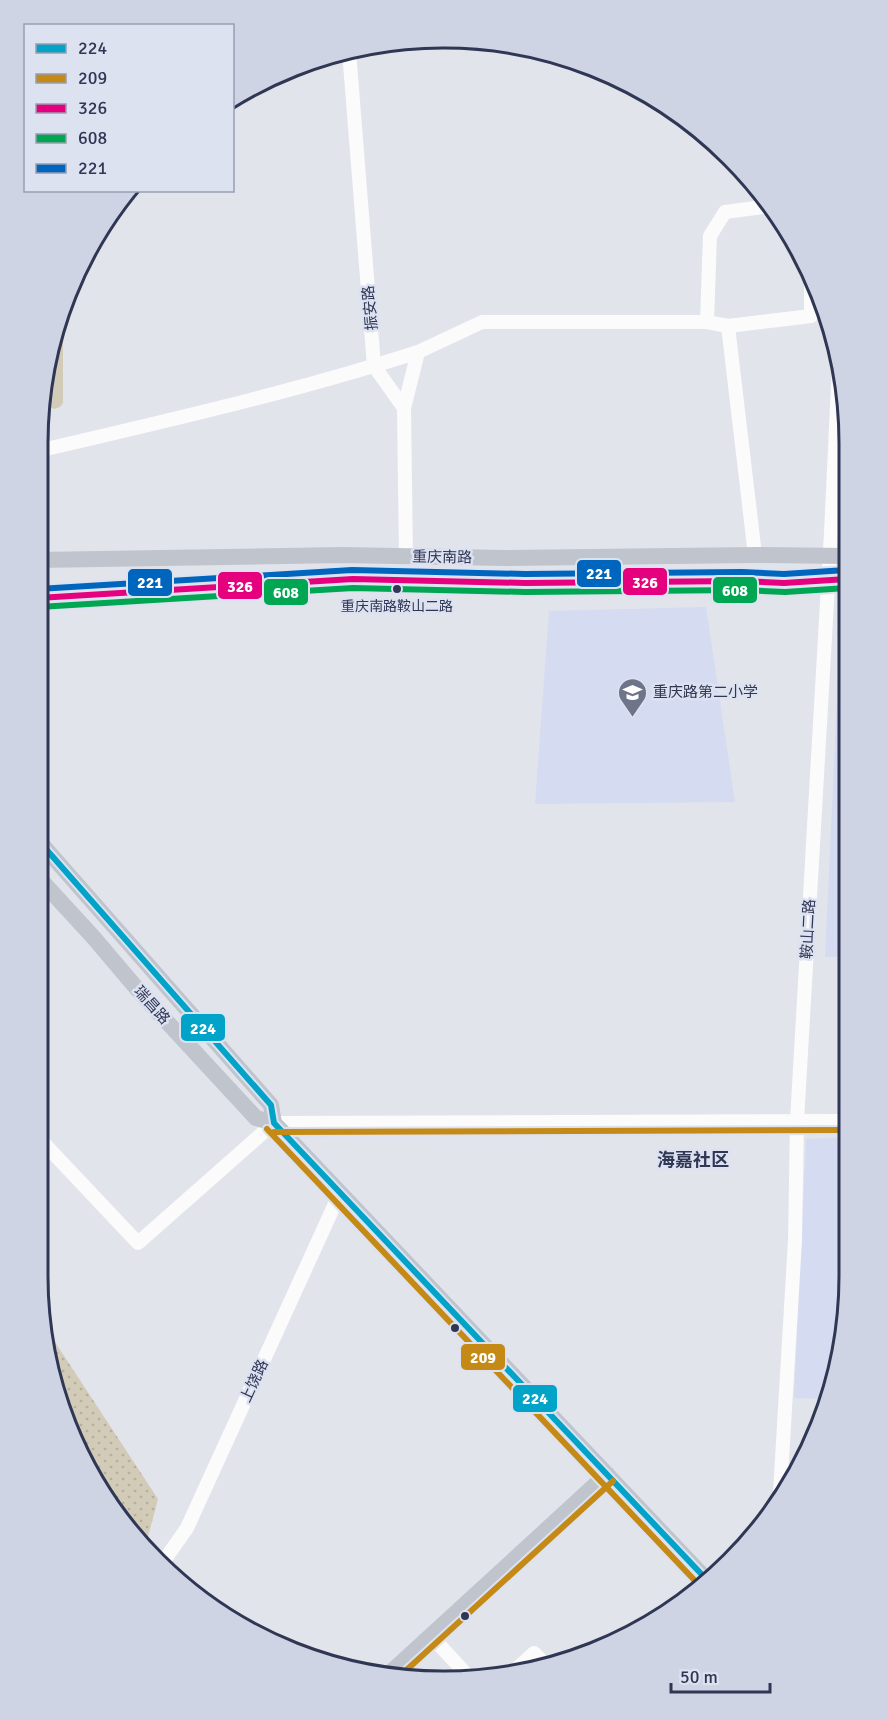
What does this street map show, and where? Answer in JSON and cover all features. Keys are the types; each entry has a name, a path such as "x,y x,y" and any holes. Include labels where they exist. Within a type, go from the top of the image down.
{"main road":[{"name":"重庆南路","path":"48,559 343,555 504,558 838,556"},
{"name":"重庆南路","path":"48,597 353,579 525,583 742,581 784,583 839,579"},
{"name":"瑞昌路","path":"48,851 271,1105 274,1123"},
{"name":"瑞昌路","path":"48,888 144,997 256,1118 274,1123 702,1575"},
{"path":"395,1668 607,1474"}],"street":[{"name":"振安路","path":"350,59 374,366"},
{"path":"707,322 710,236 724,212 760,207"},
{"path":"48,449 218,409 374,366 418,352 482,322 707,322 728,326 811,316 811,297"},
{"path":"728,326 755,555"},
{"path":"406,556 404,408 418,352"},
{"path":"374,366 404,408"},
{"name":"鞍山二路","path":"781,1481 795,1240 797,1121 828,580 838,556 839,434"},
{"path":"48,1148 138,1243 274,1123 839,1121"},
{"name":"上饶路","path":"166,1557 187,1528 340,1193"},
{"path":"431,1635 463,1670"},
{"path":"524,1662 534,1653 540,1659"}],"shaded area":[{"path":"63,335 63,403 54,409 50,407 51,392"},
{"name":"重庆路第二小学","path":"706,607 735,802 535,804 549,611"},
{"path":"838,676 839,957 825,957"},
{"path":"839,1137 838,1301 836,1327 819,1399 794,1398 806,1139"},
{"path":"53,1340 158,1499 148,1538 101,1473 78,1427 61,1378"}],"building":[{"path":"837,507 839,507 839,521 836,518"}],"transit line":[{"name":"221","path":"48,588 352,570 525,574 742,572 784,574 839,570"},
{"name":"326","path":"48,597 353,579 525,583 742,581 784,583 839,580"},
{"name":"608","path":"48,606 353,588 525,592 742,590 785,592 839,589"},
{"name":"224","path":"48,851 271,1105 274,1123 702,1575"},
{"name":"209","path":"267,1129 695,1580"},
{"name":"209","path":"274,1132 839,1130"},
{"name":"209","path":"407,1669 613,1481"}],"place":[{"name":"重庆南路鞍山二路","path":"397,589"},
{"name":"重庆路第二小学","path":"632,718"}],"district":[{"name":"海嘉社区","path":"693,1160"}]}
